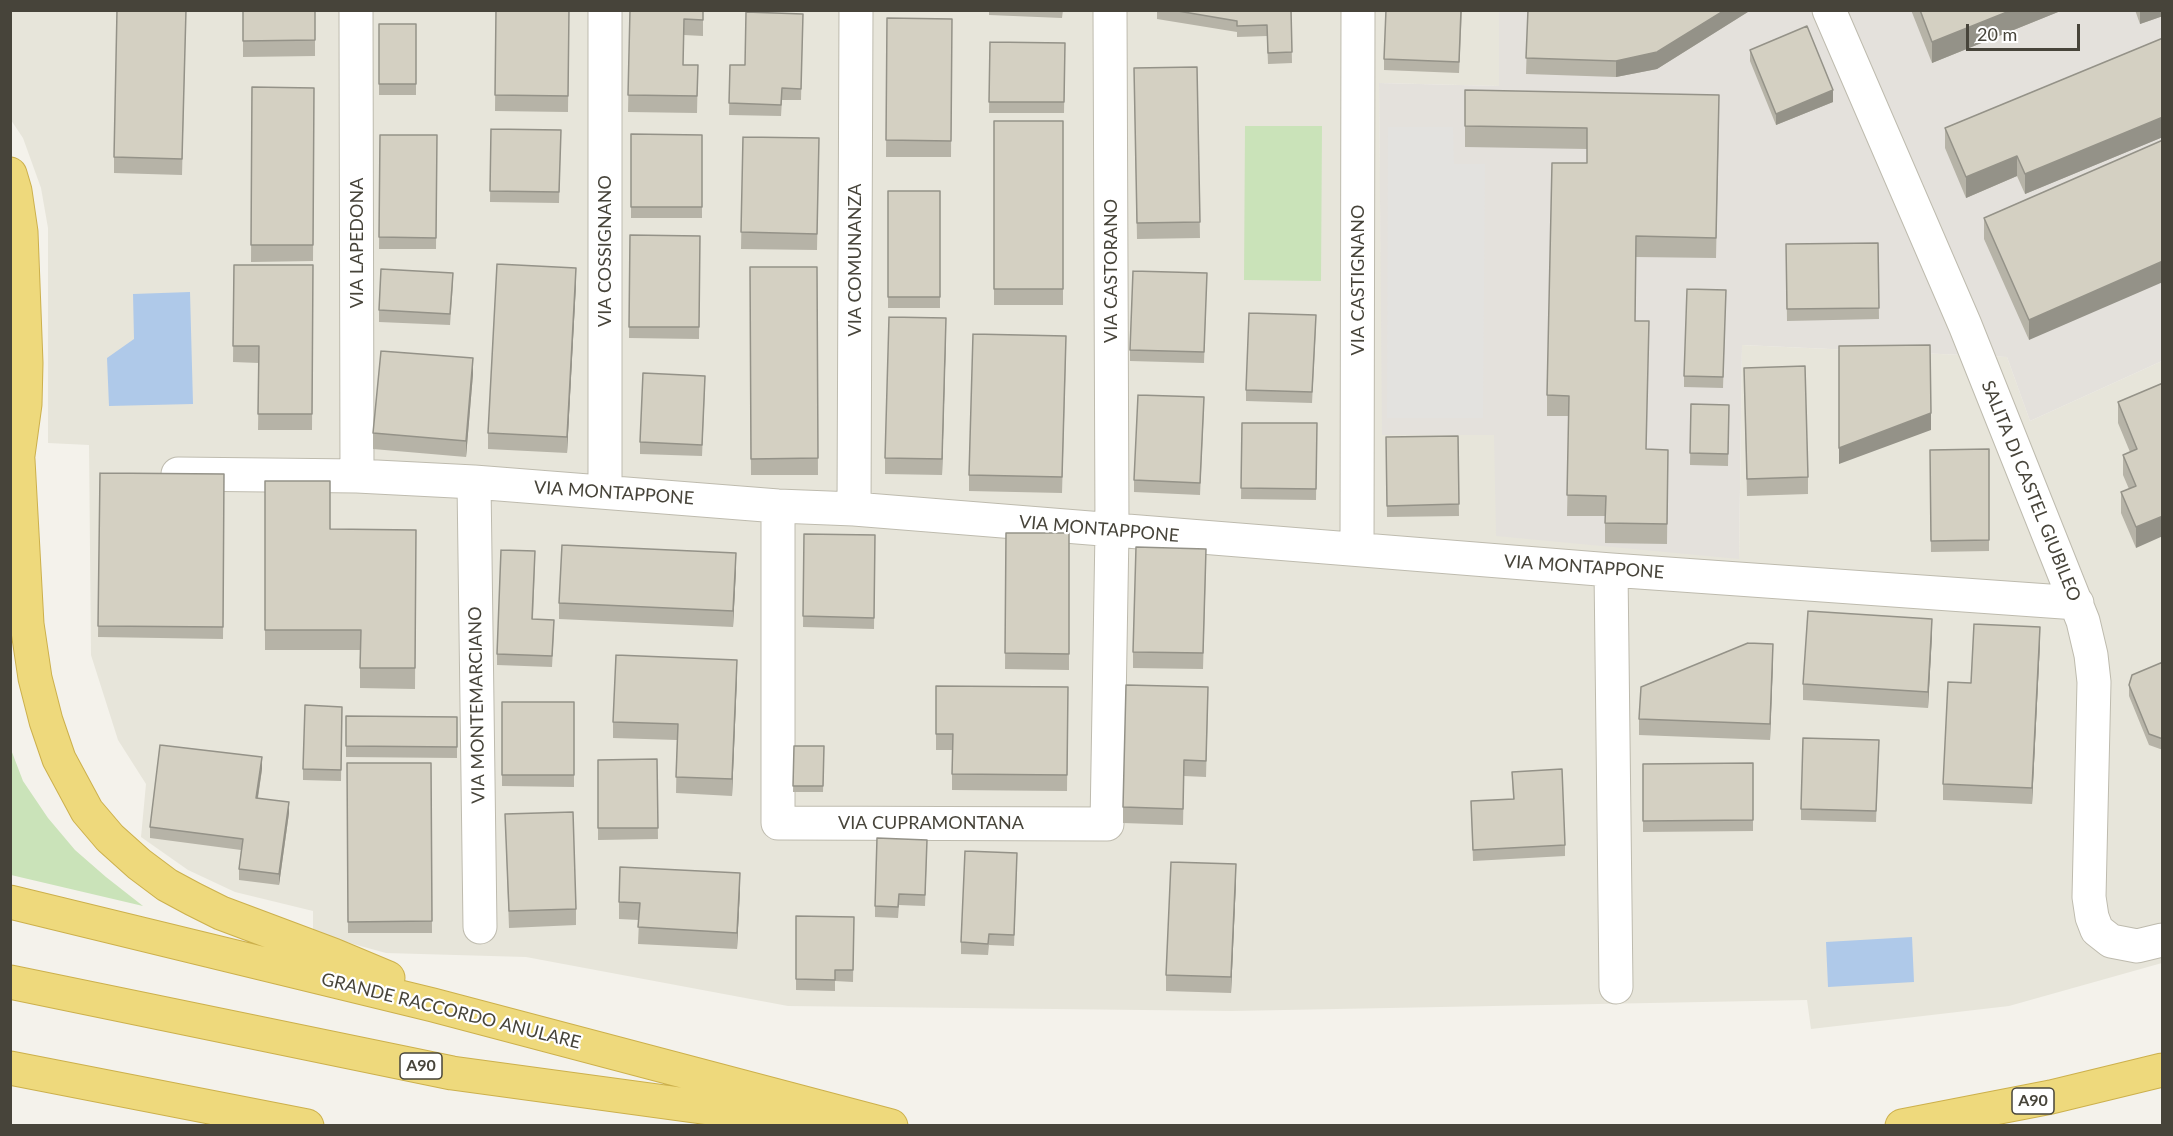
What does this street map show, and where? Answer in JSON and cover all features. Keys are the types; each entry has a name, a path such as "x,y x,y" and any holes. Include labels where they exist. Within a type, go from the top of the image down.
{"highway":[{"path":"10,174 21,232 25,405 14,445 27,624 35,678 59,759 87,811 110,838 167,885 221,913 375,972 434,1005"},
{"name":"GRANDE RACCORDO ANULARE","path":"10,902 434,1005 891,1125"},
{"name":"A90","path":"10,982 452,1073 836,1125"},
{"path":"10,1068 307,1125"},
{"name":"A90","path":"1902,1125 2051,1098 2163,1070"}],"street":[{"name":"VIA LAPEDONA","path":"356,10 357,476"},
{"name":"VIA COSSIGNANO","path":"605,10 605,491"},
{"name":"VIA COMUNANZA","path":"854,509 856,10"},
{"name":"VIA CASTORANO","path":"1110,10 1112,531"},
{"name":"VIA CASTIGNANO","path":"1357,549 1358,10"},
{"name":"SALITA DI CASTEL GIUBILEO","path":"1829,10 1965,326 2077,603 2089,641 2094,682 2089,897 2092,917 2097,930 2104,937 2119,943 2137,946 2163,940"},
{"name":"VIA MONTAPPONE","path":"144,474 357,476 474,482 778,506 854,509 1611,570 2077,603"},
{"name":"VIA MONTEMARCIANO","path":"474,482 480,927"},
{"name":"VIA CUPRAMONTANA","path":"778,506 778,823 1107,824 1112,531"},
{"path":"1611,570 1616,987"}],"shaded area":[{"path":"10,11 1499,11 1499,86 1379,83 1383,435 1494,435 1739,559 1742,345 2007,357 2030,421 2162,361 2162,963 2009,1006 1811,1029 1807,1000 1232,1011 788,1006 526,957 386,953 313,933 313,911 235,892 188,870 141,837 146,784 118,740 91,655 89,445 48,443 48,228 41,188 23,138 11,120"},
{"path":"1499,11 2162,11 2162,361 2030,421 2007,357 1742,345 1739,559 1496,536 1494,435 1382,435 1379,83 1499,86"},
{"path":"1388,127 1453,127 1454,164 1485,164 1483,418 1387,418"}],"green space":[{"path":"1245,126 1322,126 1321,281 1244,280"},
{"path":"10,747 23,781 48,818 75,850 143,906 11,875"}],"water":[{"path":"190,292 193,404 109,406 107,358 134,339 133,294"},
{"path":"1912,937 1914,982 1828,987 1826,942"}],"building":[{"path":"117,10 186,10 182,159 114,157"},
{"path":"243,10 315,10 315,40 243,41"},
{"path":"496,10 569,10 568,96 495,95"},
{"path":"630,10 703,10 703,20 684,19 683,65 698,65 697,96 628,95"},
{"path":"1172,10 1291,10 1292,52 1268,53 1267,25 1237,26 1237,21"},
{"path":"1386,10 1461,10 1459,62 1384,59"},
{"path":"1528,10 1725,10 1657,52 1616,61 1526,58"},
{"path":"1920,10 2012,10 1932,42"},
{"path":"746,12 803,14 801,89 782,88 781,105 729,103 730,65 745,65"},
{"path":"887,18 952,19 951,141 886,140"},
{"path":"379,24 416,24 416,84 379,84"},
{"path":"1807,26 1833,90 1776,114 1750,50"},
{"path":"2163,38 2163,117 2025,174 2017,156 1966,177 1945,128"},
{"path":"990,42 1065,43 1064,102 989,102"},
{"path":"1197,67 1200,222 1137,223 1134,68"},
{"path":"252,87 314,88 313,245 251,245"},
{"path":"1465,90 1719,95 1716,238 1636,236 1635,321 1649,321 1646,449 1668,450 1667,524 1605,523 1606,496 1567,495 1569,396 1547,395 1552,163 1587,163 1587,128 1465,126"},
{"path":"994,121 1063,121 1063,289 994,289"},
{"path":"491,129 561,130 559,192 490,191"},
{"path":"631,134 702,135 702,207 631,207"},
{"path":"380,135 437,135 436,238 379,237"},
{"path":"743,137 819,138 817,234 741,232"},
{"path":"2163,140 2163,261 2029,320 1984,218"},
{"path":"888,191 940,191 940,297 888,297"},
{"path":"630,235 700,236 699,327 629,327"},
{"path":"1878,243 1879,308 1787,309 1786,244"},
{"path":"497,264 576,268 567,437 488,433"},
{"path":"234,265 313,265 312,414 258,414 259,346 233,346"},
{"path":"750,267 817,267 818,458 751,459"},
{"path":"381,269 453,273 450,314 379,310"},
{"path":"1133,271 1207,273 1204,352 1130,350"},
{"path":"1687,289 1726,290 1723,377 1684,376"},
{"path":"1249,313 1316,315 1312,392 1246,390"},
{"path":"889,317 946,318 942,459 885,458"},
{"path":"973,334 1066,336 1062,477 969,475"},
{"path":"1930,345 1931,413 1839,448 1839,346"},
{"path":"381,351 473,358 466,441 373,433"},
{"path":"1805,366 1808,477 1747,479 1744,368"},
{"path":"643,373 705,376 702,445 640,442"},
{"path":"2163,383 2163,516 2136,527 2121,492 2136,486 2123,455 2137,449 2118,402"},
{"path":"1138,395 1204,397 1200,483 1134,480"},
{"path":"1691,404 1729,405 1728,454 1690,453"},
{"path":"1242,423 1317,423 1316,489 1241,488"},
{"path":"1458,436 1459,504 1387,506 1386,437"},
{"path":"1989,449 1989,540 1931,541 1930,450"},
{"path":"100,473 224,474 223,627 98,626"},
{"path":"265,481 330,481 330,529 416,530 415,668 360,668 361,630 265,630"},
{"path":"1006,533 1069,533 1069,654 1005,653"},
{"path":"804,534 875,535 874,618 803,616"},
{"path":"562,545 736,553 733,611 559,603"},
{"path":"1136,547 1206,549 1203,653 1133,652"},
{"path":"501,550 535,551 532,619 554,620 552,656 497,654"},
{"path":"1808,611 1932,619 1928,692 1803,684"},
{"path":"1974,624 2040,627 2032,788 1943,784 1948,682 1971,683"},
{"path":"1748,643 1773,644 1770,724 1639,719 1641,687"},
{"path":"616,655 737,660 732,779 676,777 678,724 613,722"},
{"path":"2163,662 2163,739 2149,734 2129,685 2132,675"},
{"path":"1126,685 1208,687 1206,761 1184,760 1183,809 1123,807"},
{"path":"936,686 1068,687 1067,775 952,774 953,734 936,734"},
{"path":"502,702 574,702 574,775 502,775"},
{"path":"305,705 342,707 341,770 303,769"},
{"path":"346,716 457,717 457,747 346,746"},
{"path":"1803,738 1879,740 1876,811 1801,809"},
{"path":"160,745 262,757 256,798 289,802 279,874 239,869 243,839 150,827"},
{"path":"794,746 824,746 823,786 793,786"},
{"path":"657,759 658,828 598,828 598,760"},
{"path":"347,763 431,763 432,921 348,922"},
{"path":"1753,763 1753,820 1643,821 1643,764"},
{"path":"1562,769 1565,845 1473,850 1471,801 1514,799 1512,772"},
{"path":"573,812 576,909 509,911 505,814"},
{"path":"877,838 927,840 925,895 899,894 898,907 875,906"},
{"path":"965,851 1017,853 1014,935 989,934 988,944 961,942"},
{"path":"1171,862 1236,864 1231,977 1166,975"},
{"path":"620,867 740,873 737,933 638,927 640,903 619,902"},
{"path":"796,916 854,917 853,970 835,970 835,980 796,979"}]}
